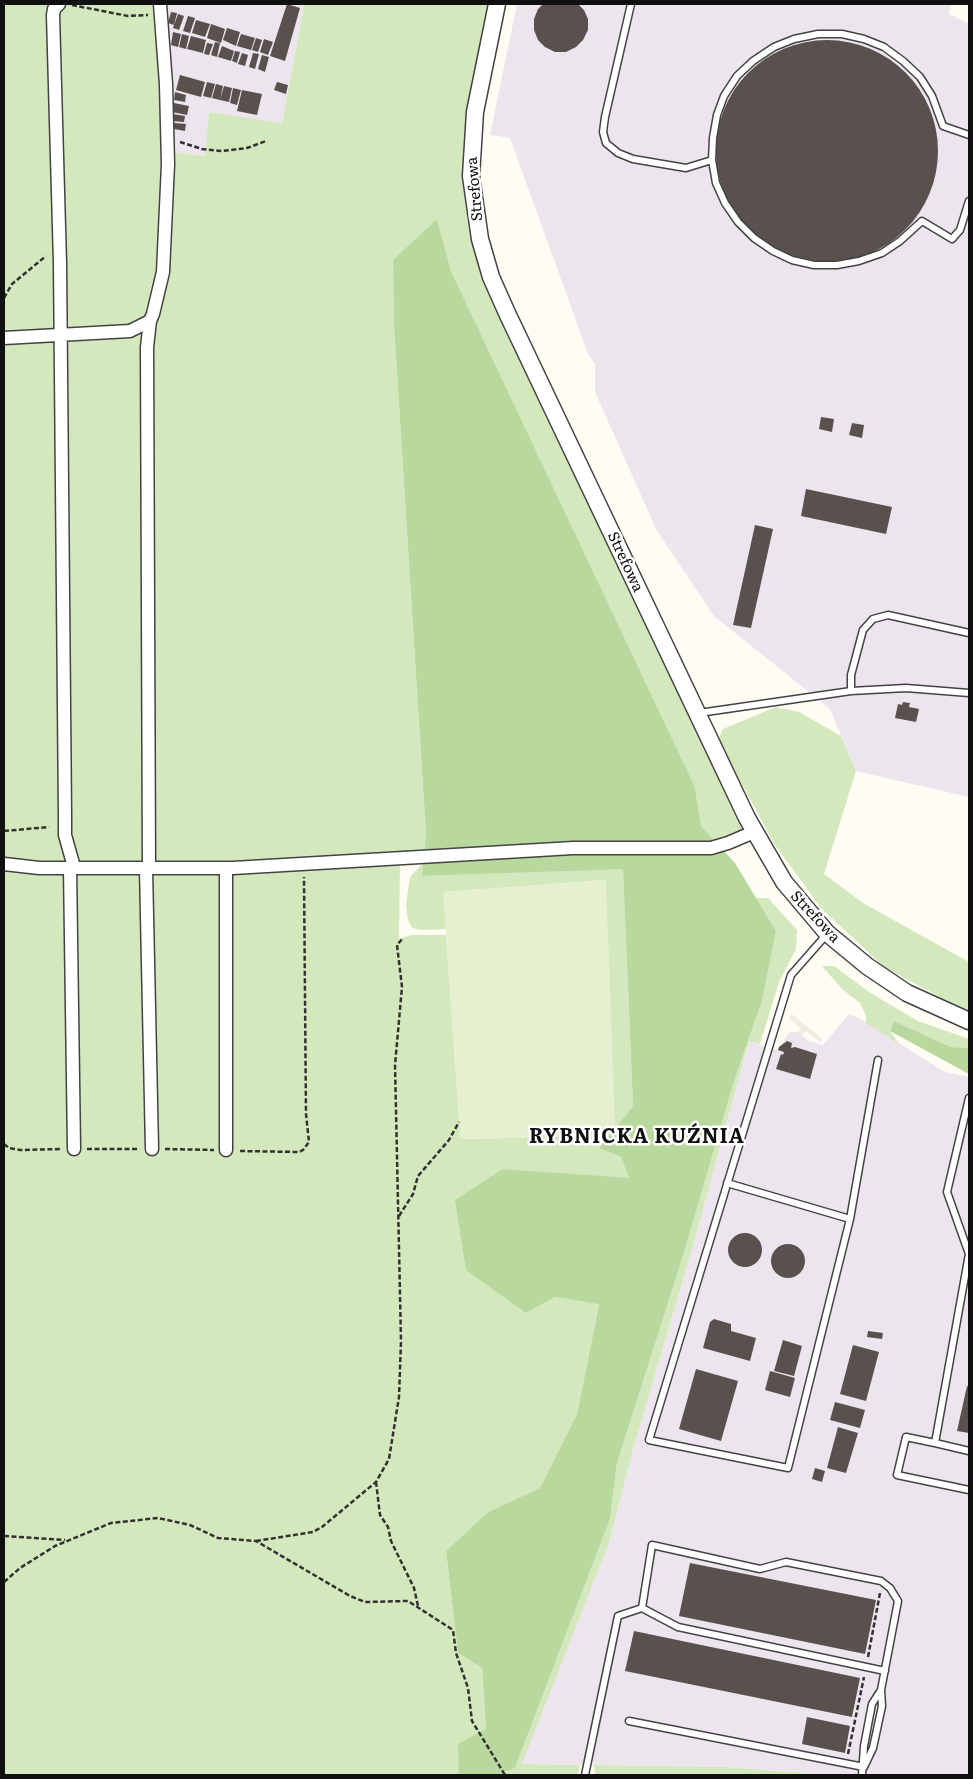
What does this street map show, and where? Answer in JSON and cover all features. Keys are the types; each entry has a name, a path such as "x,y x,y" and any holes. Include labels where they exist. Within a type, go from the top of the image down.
{"street":[{"path":"59,4 54,9 53,15 60,251 65,835 72,867 74,1149"},
{"name":"Strefowa","path":"497,4 475,112 472,152 473,202 485,259 506,313 754,832 784,882 828,933 867,966 907,993 969,1021"},
{"path":"152,1149 147,869 146,347 150,321 160,291 163,272 168,164 161,6"},
{"path":"4,338 130,331 150,321"},
{"path":"4,864 39,868 226,868 573,848 711,848 754,832"},
{"path":"226,868 226,1150"}],"lane":[{"path":"631,4 605,117 603,132 606,143 618,152 634,159 686,168 712,160"},
{"path":"969,135 943,126 932,96 920,77 884,47 864,39 842,34 818,34 774,47 753,61 737,76 724,96 717,115 712,160 716,183 725,203 738,222 754,238 773,251 792,260 814,265 844,264 882,253 900,241 922,221 952,239 960,230 969,201"},
{"path":"851,691 852,675 862,630 873,619 888,615 969,633"},
{"path":"698,714 851,691 906,688 969,693"},
{"path":"828,933 791,975 649,1440 788,1468 850,1219 878,1060"},
{"path":"935,1443 969,1254 947,1192 969,1098"},
{"path":"727,1183 850,1219"},
{"path":"969,1451 906,1437 897,1475 969,1490"},
{"path":"642,1608 652,1546 760,1569 786,1562 881,1581 890,1588 898,1601 881,1690 872,1704 864,1746 862,1775"},
{"path":"585,1775 618,1616 642,1608 678,1627 884,1671"},
{"path":"629,1721 864,1767"}],"path":[{"path":"68,4 128,16 148,16 161,6"},
{"path":"184,144 202,149 222,150 247,148 266,141"},
{"path":"4,298 17,279 46,256 60,251"},
{"path":"4,831 49,827"},
{"path":"4,1582 20,1568 67,1540 112,1523 158,1518 190,1525 218,1538 256,1541 313,1532 376,1482 389,1459 399,1397 401,1341 395,1065 402,987 396,945 402,938"},
{"path":"398,1217 414,1194 418,1176 449,1140 459,1122"},
{"path":"376,1482 380,1515 388,1527 391,1541 414,1588 418,1607"},
{"path":"4,1536 67,1540"},
{"path":"256,1541 366,1602 403,1600 418,1607 453,1630 456,1653 468,1688 472,1721 505,1775"}],"shaded area":[{"path":"165,4 304,5 282,123 209,112 206,156 171,152"},
{"path":"517,4 951,4 949,14 969,24 969,797 856,771 830,709 714,616 657,531 595,392 595,364 588,354 510,138 490,135"},
{"path":"792,1014 822,1039 820,1042 806,1031 802,1035 798,1032 801,1028 789,1018"},
{"path":"849,1014 861,1019 945,1072 969,1077 969,1775 827,1775 728,1767 521,1764 609,1543 632,1453 693,1246 749,1041 777,1050 790,1032 798,1032 807,1040 823,1045"}],"green space":[{"path":"4,4 165,4 171,152 205,156 209,112 282,123 304,5 300,4 489,4 465,131 463,166 468,224 481,267 742,830 714,840 701,826 695,787 451,271 437,219 393,261 394,325 426,834 424,856 347,859 310,857 310,872 316,869 400,864 399,939 411,935 446,935 461,1139 601,1136 606,880 444,892 446,929 423,930 412,928 408,920 406,904 410,877 423,863 422,876 623,868 633,1106 599,1148 621,1157 629,1179 503,1169 526,1313 555,1297 599,1303 577,1414 540,1488 488,1512 446,1551 458,1653 482,1668 486,1729 459,1775 4,1775"},
{"path":"437,219 451,271 695,787 701,826 735,863 776,931 762,1001 735,1078 683,1256 617,1463 610,1519 515,1768 497,1775 459,1775 458,1744 486,1729 482,1668 458,1653 446,1551 488,1512 540,1488 577,1414 599,1304 555,1297 526,1313 466,1270 455,1200 503,1169 629,1178 621,1157 599,1148 633,1106 623,869 422,876 426,834 394,325 393,260"},
{"path":"776,707 799,712 841,736 856,771 824,874 863,903 969,962 969,1010 951,1003 884,967 821,908 775,845 718,740 723,729"},
{"path":"606,880 615,1124 601,1136 460,1139 443,892"},
{"path":"756,898 768,898 797,930 796,949 779,982 760,1044 749,1041 693,1246 632,1453 609,1543 522,1764 580,1765 578,1773 577,1775 497,1775 515,1768 610,1519 617,1463 683,1256 735,1078 762,1001 776,931"},
{"path":"822,966 834,966 872,994 918,1021 969,1039 969,1048 951,1047 894,1021 890,1031 899,1044 866,1023 866,1016 860,1003 842,989"},
{"path":"894,1021 951,1047 969,1048 969,1074 890,1031"},
{"path":"593,1765 728,1767 827,1775 596,1775"}],"building":[{"path":"287,4 300,8 285,61 270,56"},
{"path":"543,4 578,4 584,10 588,19 588,30 583,40 576,47 566,52 555,52 545,47 538,40 534,30 534,19 538,9"},
{"path":"171,12 177,13 174,25 168,23"},
{"path":"178,14 184,16 179,30 173,28"},
{"path":"188,16 195,18 190,33 183,31"},
{"path":"196,20 210,24 205,37 192,33"},
{"path":"211,24 225,29 221,43 207,38"},
{"path":"227,28 240,32 236,46 223,40"},
{"path":"173,32 181,34 178,47 171,45"},
{"path":"182,34 189,36 186,49 179,47"},
{"path":"241,34 255,38 251,50 237,46"},
{"path":"191,36 206,40 203,53 187,49"},
{"path":"256,38 262,40 258,52 252,50"},
{"path":"264,39 273,42 268,55 260,52"},
{"path":"827,40 849,42 879,53 897,65 913,81 925,99 933,119 938,151 936,173 925,203 913,221 897,237 879,249 859,257 827,262 805,260 775,249 757,237 741,221 729,203 721,183 716,151 718,129 729,99 741,81 757,65 775,53 795,45"},
{"path":"215,42 220,43 217,57 211,55"},
{"path":"207,43 213,44 209,55 204,54"},
{"path":"222,46 234,51 231,61 218,57"},
{"path":"235,51 240,52 237,63 232,61"},
{"path":"242,53 248,55 245,66 238,64"},
{"path":"253,53 259,54 255,69 249,67"},
{"path":"262,55 269,57 265,72 258,69"},
{"path":"180,75 205,82 201,97 176,90"},
{"path":"207,82 215,84 211,98 203,96"},
{"path":"277,82 288,85 286,94 274,90"},
{"path":"216,84 223,86 220,100 212,98"},
{"path":"224,86 232,88 229,102 220,100"},
{"path":"233,88 241,90 237,105 230,103"},
{"path":"242,90 262,94 257,115 237,111"},
{"path":"175,92 186,95 185,102 174,100"},
{"path":"174,103 189,106 187,115 172,112"},
{"path":"173,114 185,116 184,122 172,121"},
{"path":"174,123 186,124 185,131 174,129"},
{"path":"821,417 834,419 832,432 819,429"},
{"path":"852,423 864,425 862,438 849,435"},
{"path":"806,489 892,507 886,534 801,516"},
{"path":"755,525 773,529 751,628 733,625"},
{"path":"903,702 910,703 909,707 919,709 916,722 895,718 898,704 902,705"},
{"path":"787,1041 792,1043 791,1048 795,1047 817,1054 810,1079 776,1069 781,1054 783,1055 784,1052 778,1050 779,1047"},
{"path":"745,1233 757,1238 762,1250 757,1262 745,1267 733,1262 728,1250 733,1238"},
{"path":"788,1244 795,1245 800,1249 804,1254 804,1268 800,1273 795,1277 788,1278 781,1277 776,1273 772,1268 771,1261 772,1254 776,1249 781,1245"},
{"path":"714,1319 731,1324 731,1331 756,1338 750,1361 703,1348 710,1322"},
{"path":"868,1331 883,1333 882,1339 867,1337"},
{"path":"783,1340 802,1346 794,1376 774,1371"},
{"path":"853,1345 879,1352 866,1401 840,1394"},
{"path":"696,1369 738,1381 721,1441 679,1429"},
{"path":"770,1371 795,1378 790,1397 765,1390"},
{"path":"967,1386 969,1387 969,1433 957,1431"},
{"path":"835,1402 865,1410 860,1428 830,1420"},
{"path":"838,1427 858,1433 846,1473 827,1468"},
{"path":"815,1468 825,1471 822,1482 812,1479"},
{"path":"690,1563 876,1600 865,1654 679,1616"},
{"path":"634,1631 860,1678 852,1717 625,1671"},
{"path":"807,1717 850,1726 845,1753 802,1744"}],"district":[{"name":"RYBNICKA KUŹNIA","path":"637,1137"}]}
